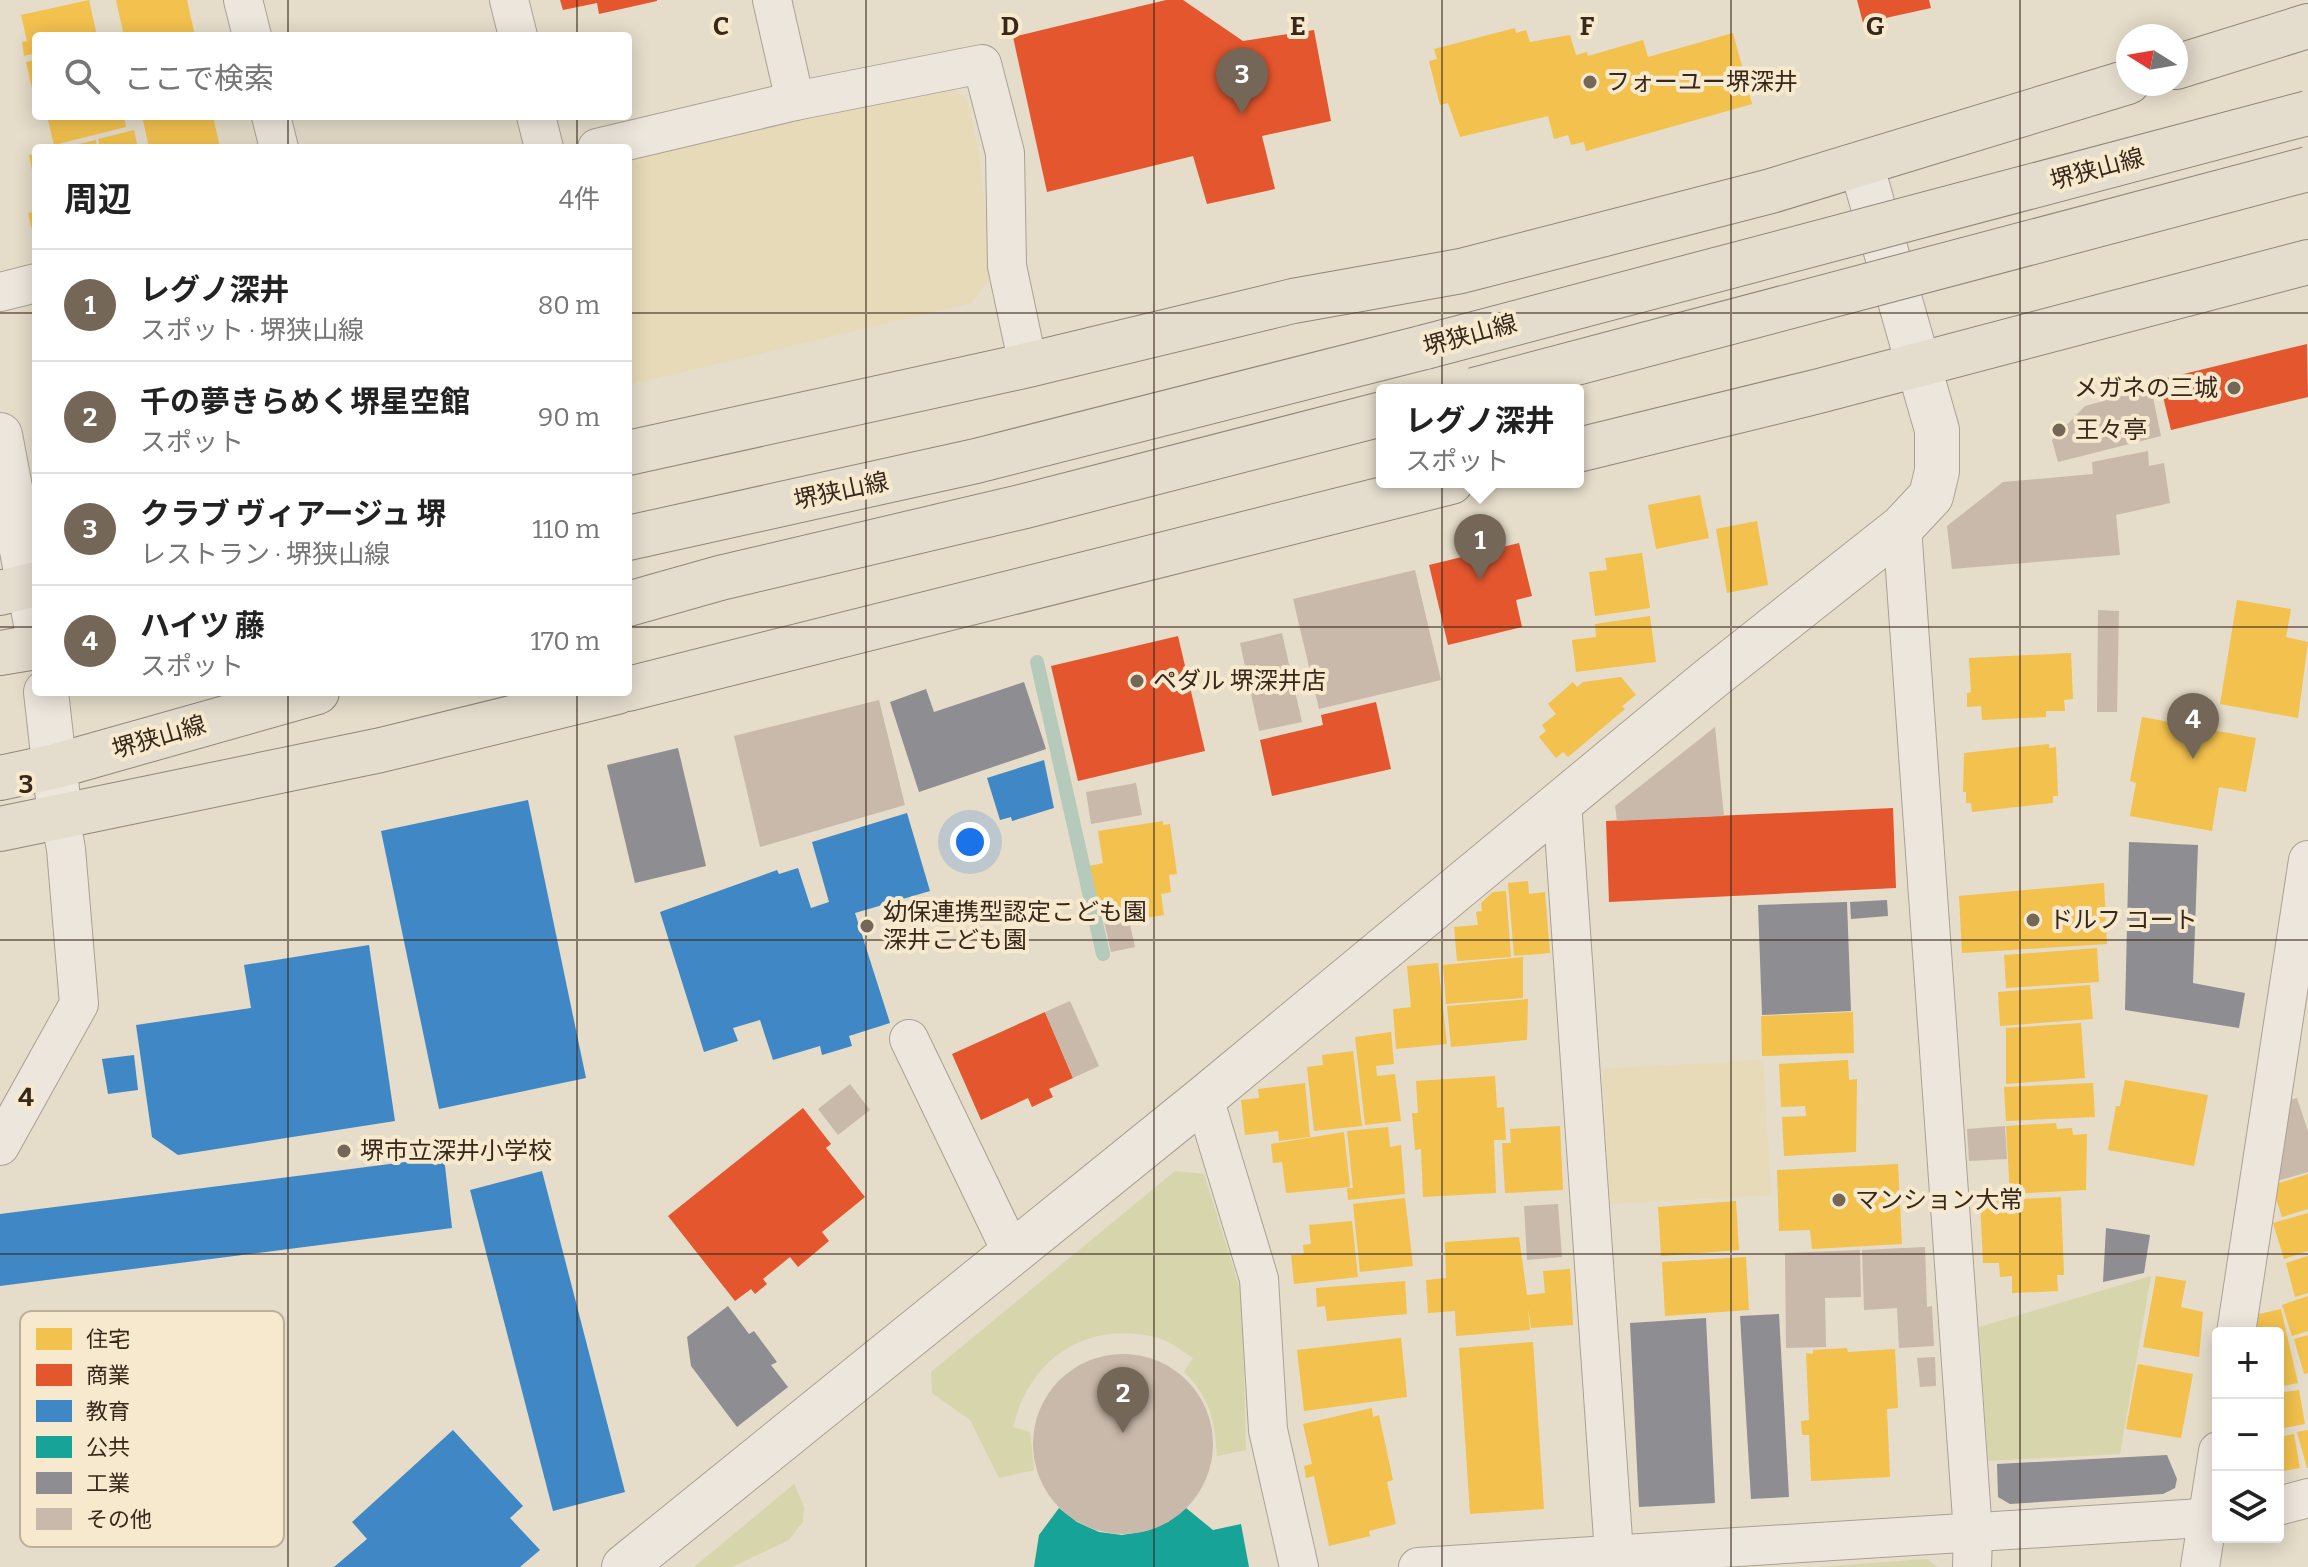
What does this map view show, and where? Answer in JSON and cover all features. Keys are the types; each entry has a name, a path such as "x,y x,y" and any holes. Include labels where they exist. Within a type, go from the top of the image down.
{"main road":[{"path":"2188,63 2308,26"},
{"path":"632,452 1028,365 1293,301 1461,271 1861,164 2116,86"},
{"name":"堺狭山線","path":"632,537 976,461 1425,347 2308,113"},
{"path":"1497,384 2308,169"},
{"path":"1584,448 2308,262"},
{"path":"632,603 720,578 1025,506 1376,416"},
{"path":"632,688 1427,488"},
{"path":"0,653 32,648"},
{"name":"堺狭山線","path":"0,778 56,766 303,696"},
{"path":"0,829 381,750 601,696"}],"street":[{"path":"243,0 251,32"},
{"path":"509,0 517,32"},
{"path":"772,0 795,101"},
{"path":"614,144 795,101 982,64 1005,153 1007,266 1028,365"},
{"path":"272,120 278,144"},
{"path":"537,120 543,144"},
{"path":"624,1567 1902,527 1931,496 1937,471 1937,430 1861,164"},
{"path":"0,292 32,284"},
{"path":"0,435 25,597"},
{"path":"1902,527 1973,1550"},
{"path":"0,1146 79,1004 66,849 47,696"},
{"path":"1562,802 1614,1554"},
{"path":"2237,1327 2308,860"},
{"path":"909,1039 1012,1253"},
{"path":"1204,1098 1259,1279 1268,1430 1299,1567"},
{"path":"2284,1504 2308,1498"},
{"path":"1418,1567 1614,1554 1973,1550 2212,1518"},
{"path":"2200,1567 2212,1522"}],"shaded area":[{"path":"947,86 967,99 979,154 992,276 971,303 632,384 632,159"},
{"path":"1763,1060 1771,1195 1610,1204 1603,1069"},
{"path":"1175,1171 1204,1174 1242,1296 1246,1450 1217,1456 1210,1410 1200,1391 1184,1372 1193,1358 1155,1337 1129,1333 1105,1335 1064,1350 1032,1382 1013,1427 1030,1432 1034,1470 999,1478 970,1420 932,1393 931,1372"},
{"path":"2151,1276 2120,1454 1988,1461 1979,1327"},
{"path":"794,1484 804,1507 803,1522 789,1540 732,1567 694,1567"},
{"path":"1927,1559 1937,1567 1819,1567"}],"building: 住宅":[{"path":"89,0 96,32 32,32 32,54 24,56 22,42 27,41 21,15"},
{"path":"116,0 187,0 194,32 123,32"},
{"name":"フォーユー堺深井","path":"1515,28 1516,33 1526,30 1530,42 1570,35 1576,55 1587,52 1588,56 1643,40 1648,57 1733,33 1752,104 1586,151 1584,142 1571,145 1568,135 1554,139 1548,116 1460,137 1448,103 1440,105 1429,61 1437,59 1434,49"},
{"path":"32,61 32,89 26,62"},
{"path":"48,120 125,120 126,127 54,144"},
{"path":"143,120 214,120 219,144 148,144"},
{"path":"134,130 137,144 99,144 98,139"},
{"path":"1700,495 1709,538 1656,549 1648,505"},
{"path":"1757,521 1768,585 1727,593 1716,529"},
{"path":"1642,553 1650,608 1595,616 1589,572 1607,570 1605,558"},
{"path":"2237,600 2291,609 2286,637 2308,642 2298,718 2220,704"},
{"path":"1650,616 1656,662 1576,672 1572,640 1596,637 1595,624"},
{"path":"2071,653 2073,699 2064,700 2065,711 2046,711 2046,717 1982,720 1981,706 1967,707 1967,693 1971,692 1969,658"},
{"path":"1621,677 1636,695 1622,706 1625,709 1568,757 1563,752 1556,758 1539,737 1546,731 1542,725 1556,714 1548,704 1573,682 1577,687 1583,682"},
{"path":"2142,717 2256,738 2246,792 2219,787 2212,831 2130,816 2136,783 2130,781"},
{"path":"2049,744 2049,748 2056,747 2058,796 2053,796 2053,803 1972,812 1971,803 1966,803 1966,792 1963,792 1964,753"},
{"path":"1163,821 1163,825 1170,824 1177,874 1169,875 1171,892 1161,894 1164,915 1132,920 1131,907 1096,912 1089,866 1103,863 1098,831"},
{"path":"1528,881 1529,894 1545,892 1550,953 1514,956 1508,883"},
{"name":"ドルフ コート","path":"2104,883 2107,944 1962,953 1959,896"},
{"path":"1506,891 1511,957 1457,961 1454,927 1478,925 1476,912 1482,911 1481,903 1493,892"},
{"path":"2097,948 2099,982 2006,988 2004,955"},
{"path":"1523,957 1523,998 1446,1004 1443,965"},
{"path":"1438,963 1447,1044 1396,1049 1393,1009 1411,1007 1407,966"},
{"path":"2090,985 2093,1019 2000,1026 1998,992"},
{"path":"1528,999 1527,1040 1451,1047 1447,1006"},
{"path":"1853,1012 1854,1053 1762,1056 1761,1016"},
{"path":"2081,1023 2085,1078 2006,1084 2006,1028"},
{"path":"1391,1032 1394,1064 1376,1066 1377,1076 1395,1074 1401,1121 1365,1125 1355,1037"},
{"path":"1353,1051 1362,1126 1314,1131 1307,1067 1323,1065 1322,1055"},
{"path":"1848,1060 1849,1080 1857,1079 1856,1152 1784,1156 1782,1117 1806,1116 1805,1106 1781,1107 1779,1064"},
{"path":"1495,1076 1497,1108 1504,1107 1506,1140 1494,1140 1496,1193 1423,1197 1421,1149 1415,1150 1412,1113 1418,1113 1416,1081"},
{"path":"2125,1080 2208,1095 2194,1166 2108,1150 2116,1106 2120,1106"},
{"path":"1305,1083 1310,1137 1279,1141 1278,1131 1245,1135 1241,1100 1259,1098 1258,1089"},
{"path":"2093,1083 2095,1117 2006,1121 2004,1087"},
{"path":"2056,1123 2057,1129 2072,1128 2073,1135 2087,1134 2086,1190 2010,1194 2006,1126"},
{"path":"1560,1126 1563,1190 1505,1193 1502,1143 1511,1143 1510,1129"},
{"path":"1388,1127 1390,1147 1401,1145 1405,1194 1348,1200 1347,1188 1353,1188 1347,1131"},
{"path":"1344,1132 1350,1187 1286,1193 1282,1162 1273,1163 1271,1144"},
{"name":"マンション大常","path":"1898,1164 1902,1244 1812,1249 1810,1230 1779,1231 1777,1170"},
{"path":"2308,1174 2308,1209 2282,1217 2273,1190 2276,1184"},
{"path":"2061,1197 2064,1275 2057,1275 2058,1291 2012,1293 2012,1276 2000,1277 1999,1263 1983,1263 1980,1201"},
{"path":"1405,1198 1413,1266 1360,1272 1353,1204"},
{"path":"1736,1201 1739,1250 1661,1256 1658,1207"},
{"path":"2308,1213 2308,1251 2284,1259 2273,1223"},
{"path":"1352,1221 1358,1277 1294,1284 1291,1255 1304,1254 1303,1245 1311,1244 1309,1225"},
{"path":"1519,1237 1527,1295 1545,1293 1543,1271 1570,1269 1573,1325 1531,1328 1528,1308 1530,1330 1456,1336 1455,1311 1428,1313 1426,1280 1446,1278 1445,1242"},
{"path":"2308,1256 2308,1293 2295,1297 2286,1263"},
{"path":"1746,1257 1749,1310 1665,1316 1662,1262"},
{"path":"2156,1276 2186,1281 2181,1307 2203,1312 2199,1357 2143,1347"},
{"path":"1405,1281 1407,1314 1327,1321 1325,1306 1317,1307 1316,1288"},
{"path":"2308,1296 2308,1331 2292,1336 2282,1305"},
{"path":"2281,1309 2298,1383 2284,1386 2284,1327 2253,1327 2250,1316"},
{"path":"2308,1335 2308,1373 2304,1374 2294,1339"},
{"path":"1401,1338 1407,1397 1304,1411 1297,1350"},
{"path":"1533,1342 1544,1509 1470,1514 1459,1348"},
{"path":"1847,1348 1848,1352 1895,1349 1898,1408 1887,1409 1890,1477 1811,1481 1809,1435 1802,1435 1801,1421 1809,1420 1806,1353"},
{"path":"2138,1364 2193,1374 2181,1438 2126,1429"},
{"path":"2299,1390 2305,1424 2284,1428 2284,1392"},
{"path":"1372,1408 1373,1417 1379,1415 1393,1480 1387,1482 1396,1524 1369,1531 1370,1536 1329,1546 1314,1476 1306,1478 1304,1466 1312,1464 1303,1424"},
{"path":"2308,1430 2308,1468 2307,1468 2297,1432"},
{"path":"2294,1434 2300,1468 2284,1471 2284,1436"}],"building: 商業":[{"path":"560,0 657,1 599,14 597,3 563,10"},
{"path":"1166,0 1183,0 1243,41 1314,30 1331,121 1262,136 1275,189 1207,204 1193,156 1047,192 1013,37"},
{"path":"1857,0 1929,0 1931,8 1863,23"},
{"name":"メガネの三城","path":"2307,344 2308,397 2171,430 2159,380"},
{"path":"1519,543 1532,596 1516,600 1522,627 1448,645 1429,565"},
{"path":"1178,636 1205,751 1078,781 1051,666"},
{"path":"1376,702 1391,769 1272,796 1260,740 1323,725 1321,715"},
{"path":"1893,808 1896,888 1609,902 1606,821"},
{"path":"1045,1012 1073,1078 1049,1089 1053,1097 1032,1107 1028,1098 981,1120 952,1054"},
{"path":"803,1108 831,1144 826,1148 865,1197 822,1232 829,1241 798,1267 790,1257 763,1279 767,1284 755,1294 751,1289 735,1301 668,1216"}],"building: 教育":[{"path":"1044,760 1054,808 1012,821 1011,817 1000,820 987,778"},
{"path":"528,800 586,1078 439,1109 381,831"},
{"path":"907,813 930,891 855,913 890,1023 849,1036 852,1046 822,1055 820,1046 773,1060 760,1020 733,1028 738,1041 704,1052 660,912 777,870 779,874 798,868 811,908 829,902 812,842"},
{"path":"369,945 395,1121 178,1155 152,1137 136,1025 251,1008 244,965"},
{"path":"134,1055 138,1090 108,1094 102,1059"},
{"path":"444,1157 452,1228 0,1286 0,1214"},
{"path":"542,1171 625,1492 553,1511 470,1190"},
{"path":"453,1430 523,1506 510,1518 540,1550 520,1567 334,1567 367,1539 352,1522"}],"building: 公共":[{"path":"1059,1508 1077,1522 1099,1532 1122,1535 1146,1531 1168,1522 1186,1508 1213,1530 1241,1524 1249,1567 1034,1567 1039,1535"}],"building: 工業":[{"path":"1024,682 1046,749 919,792 890,702 926,689 934,712"},
{"path":"678,748 706,866 635,883 607,765"},
{"path":"2129,842 2198,845 2193,983 2245,993 2239,1028 2125,1010"},
{"path":"1887,900 1888,916 1851,919 1850,902"},
{"path":"1847,902 1851,1011 1762,1015 1758,905"},
{"path":"2106,1228 2150,1235 2144,1273 2103,1282"},
{"path":"728,1306 749,1334 754,1331 777,1362 771,1365 788,1387 737,1427 691,1366 687,1337"},
{"path":"1779,1314 1789,1497 1751,1499 1740,1316"},
{"path":"1706,1318 1715,1503 1639,1507 1630,1323"},
{"path":"2167,1455 2177,1479 2175,1488 2163,1494 2010,1504 1998,1497 1997,1464"}],"building: その他":[{"path":"2151,388 2161,436 2058,462 2052,440 2085,406"},
{"path":"2148,451 2149,466 2164,463 2170,503 2116,515 2120,555 1952,569 1947,526 2003,482 2093,474 2092,462"},
{"path":"1415,570 1441,680 1319,709 1293,599"},
{"path":"2098,610 2119,611 2117,712 2097,712"},
{"path":"1282,633 1302,722 1259,731 1240,643"},
{"path":"879,700 905,805 760,847 734,736"},
{"path":"1715,727 1724,816 1617,821 1615,806"},
{"path":"1136,783 1142,815 1091,824 1086,792"},
{"path":"1128,916 1135,947 1111,952 1104,921"},
{"path":"1070,1001 1099,1066 1073,1078 1045,1012"},
{"path":"850,1084 870,1110 838,1135 818,1109"},
{"path":"2297,1098 2308,1131 2308,1172 2277,1181 2289,1100"},
{"path":"2005,1126 2007,1159 1969,1161 1967,1129"},
{"path":"1558,1204 1562,1257 1527,1260 1524,1206"},
{"path":"1925,1247 1927,1307 1932,1306 1934,1346 1899,1348 1897,1308 1864,1310 1862,1250"},
{"path":"1860,1250 1861,1297 1825,1298 1826,1347 1786,1348 1785,1253"},
{"path":"1123,1354 1157,1361 1187,1380 1206,1410 1213,1444 1206,1478 1187,1508 1157,1527 1123,1534 1089,1527 1059,1508 1040,1478 1033,1444 1040,1410 1059,1380 1089,1361"},
{"path":"1935,1357 1936,1386 1920,1387 1917,1358"}],"waterway":[{"path":"1037,662 1103,954"}],"place":[{"name":"フォーユー堺深井","path":"1590,82"},
{"name":"クラブ ヴィアージュ 堺","path":"1242,114"},
{"name":"メガネの三城","path":"2234,388"},
{"name":"王々亭","path":"2059,430"},
{"name":"レグノ深井","path":"1480,580"},
{"name":"ペダル 堺深井店","path":"1137,681"},
{"name":"ハイツ 藤","path":"2193,759"},
{"name":"ドルフ コート","path":"2033,920"},
{"name":"幼保連携型認定こども園 深井こども園","path":"867,926"},
{"name":"堺市立深井小学校","path":"344,1151"},
{"name":"マンション大常","path":"1839,1200"},
{"name":"千の夢きらめく堺星空館","path":"1123,1433"}]}
